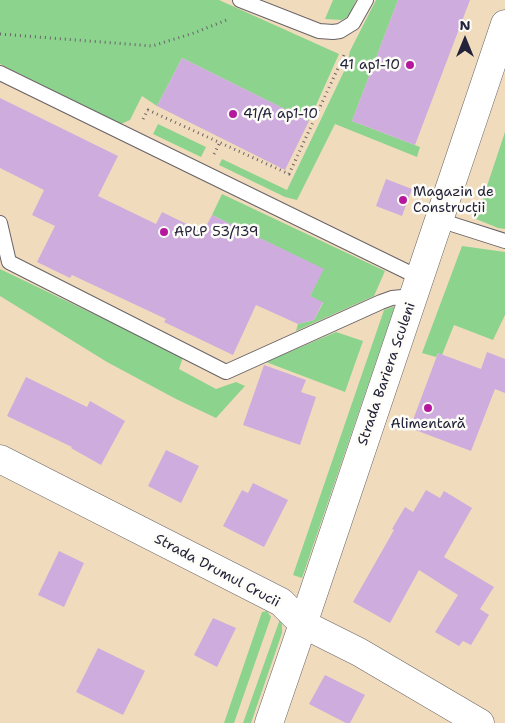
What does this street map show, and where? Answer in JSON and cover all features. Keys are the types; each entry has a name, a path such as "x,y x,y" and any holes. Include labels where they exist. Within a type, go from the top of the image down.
{"main road":[{"name":"Strada Bariera Sculeni","path":"269,723 505,24"},
{"name":"Strada Drumul Crucii","path":"0,459 281,602 304,624 359,652 480,723"}],"lane":[{"path":"240,0 319,31 333,32 340,31 353,22 366,0"},
{"path":"0,73 417,287"},
{"path":"439,220 505,241"},
{"path":"0,223 9,262 226,372 417,287"}],"path":[{"path":"0,34 152,46 194,33 257,7"},
{"path":"148,110 289,174 346,52 340,31"}],"green space":[{"path":"0,0 219,0 339,54 309,121 182,58 157,106 142,96 130,120 121,124 0,64"},
{"path":"333,0 356,0 349,16 342,20 325,19"},
{"path":"376,0 398,0 352,121 420,147 417,157 335,124 297,200 285,197 219,165 222,159 287,190 347,65 350,51"},
{"path":"158,124 206,147 201,157 153,134"},
{"path":"505,132 505,229 476,219"},
{"path":"222,194 385,271 374,296 296,331 298,324 314,320 323,303 310,296 323,269 212,215"},
{"path":"462,246 505,252 505,315 493,340 454,325 442,355 438,353 436,357 422,353"},
{"path":"0,269 183,357 179,369 216,389 236,382 245,386 216,418 176,399 107,362 0,296"},
{"path":"395,306 302,578 293,575 384,310"},
{"path":"336,332 363,341 345,392 266,362"},
{"path":"267,611 271,617 234,723 224,723 262,612"},
{"path":"280,619 282,633 251,723 243,723"}],"building":[{"name":"41 ap1-10","path":"398,0 470,0 415,145 352,121"},
{"name":"41/A ap1-10","path":"182,58 309,121 285,170 157,106"},
{"path":"0,98 118,156 98,196 156,224 162,212 203,232 212,215 324,269 310,296 323,302 314,320 298,324 256,305 233,355 164,322 166,319 72,275 70,278 37,262 55,226 32,215 44,190 0,168"},
{"path":"386,179 412,189 402,216 376,206"},
{"path":"487,352 505,359 505,393 495,389 471,451 410,428 438,353 481,369"},
{"path":"264,365 306,380 301,392 316,397 300,445 243,425"},
{"path":"26,377 87,407 90,401 125,421 101,465 72,447 7,416"},
{"path":"166,450 199,466 181,503 148,486"},
{"path":"253,483 288,500 264,547 223,526 242,490 248,493"},
{"path":"426,490 440,498 444,491 472,508 444,557 494,587 480,609 489,615 471,645 463,641 459,646 435,632 458,595 419,570 390,623 353,602 405,507 413,512"},
{"path":"59,551 84,563 64,607 38,595"},
{"path":"213,618 236,628 217,667 194,655"},
{"path":"98,648 145,671 123,715 76,692"},
{"path":"325,675 365,695 350,723 346,723 309,704"}],"place":[{"name":"41 ap1-10","path":"410,65"},
{"name":"41/A ap1-10","path":"233,114"},
{"name":"Magazin de Construcții","path":"403,200"},
{"name":"APLP 53/139","path":"164,232"},
{"name":"Alimentară","path":"428,408"}]}
